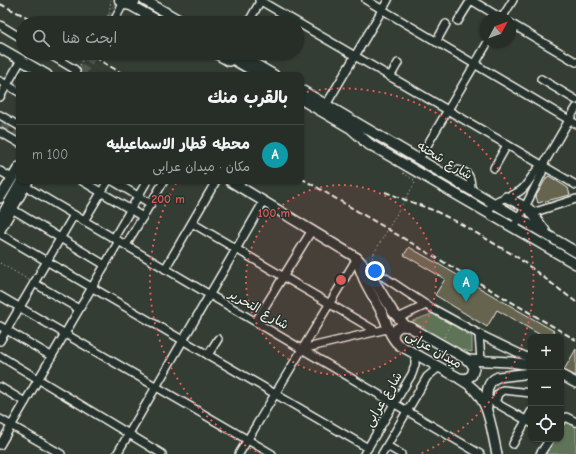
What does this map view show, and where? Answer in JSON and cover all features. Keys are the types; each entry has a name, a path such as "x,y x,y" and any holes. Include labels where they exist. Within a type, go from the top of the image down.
{"highway":[{"path":"233,60 255,72"},
{"path":"304,101 351,128 370,145"},
{"path":"0,207 18,184"},
{"path":"0,220 19,184"}],"main road":[{"path":"144,0 172,16"},
{"path":"127,2 151,16 156,7"},
{"path":"0,48 16,57"},
{"path":"21,60 42,72"},
{"path":"227,60 247,72"},
{"path":"248,60 269,72"},
{"name":"شارع شحته","path":"304,92 576,252"},
{"name":"شارع شحته","path":"304,106 576,264"},
{"path":"0,198 16,184"},
{"path":"0,230 12,209 20,184"},
{"path":"235,184 357,258 363,263 390,307 406,326"},
{"path":"506,197 528,210 550,237"},
{"path":"357,258 361,274 383,314 393,338"},
{"name":"ميدان عرابى","path":"406,326 467,360 472,364 472,375 466,379 459,378 399,345 393,338 394,333 396,328 406,326"},
{"path":"467,360 528,365"},
{"path":"487,409 491,400 488,385 494,378 528,373"},
{"path":"564,377 576,383"},
{"path":"459,378 469,384 480,395 487,409 497,454"}],"street":[{"path":"252,16 260,0 287,16"},
{"path":"366,0 576,124"},
{"path":"326,105 388,0"},
{"path":"506,12 513,0"},
{"path":"458,21 474,1 492,12"},
{"path":"118,16 127,2"},
{"path":"436,42 446,24"},
{"path":"0,25 16,35"},
{"path":"304,26 576,185"},
{"path":"516,27 576,62"},
{"path":"419,159 485,48"},
{"path":"0,97 3,83 21,60"},
{"path":"59,60 74,69 76,72"},
{"path":"390,76 398,63"},
{"path":"541,79 576,100"},
{"path":"3,83 16,90"},
{"path":"512,227 528,210 542,173 543,165 576,108"},
{"path":"0,115 16,124"},
{"path":"0,132 16,141"},
{"path":"494,168 507,145"},
{"path":"488,212 493,204 499,199 515,194 523,188 538,168 543,165"},
{"name":"شارع التحرير","path":"0,171 16,178"},
{"name":"شارع التحرير","path":"27,184 84,221 480,454"},
{"path":"87,184 143,217"},
{"path":"84,221 106,184"},
{"path":"117,184 151,204"},
{"path":"0,445 105,265 130,210 145,184"},
{"path":"126,246 162,184"},
{"path":"165,269 214,184"},
{"path":"528,210 576,199"},
{"path":"117,454 264,201"},
{"path":"12,209 105,265"},
{"path":"0,341 3,328 20,307 74,215"},
{"path":"192,223 376,331"},
{"path":"256,321 312,230"},
{"path":"0,234 275,394 366,451"},
{"path":"240,454 357,258"},
{"path":"371,275 379,275 426,305 479,334 528,358"},
{"path":"34,283 79,310"},
{"path":"0,296 272,454"},
{"path":"398,318 426,305"},
{"path":"3,328 52,356"},
{"path":"302,349 388,328"},
{"path":"479,334 481,360"},
{"path":"208,355 218,339"},
{"name":"شارع عرابى","path":"366,451 412,374 415,365 415,354"},
{"path":"0,356 162,454"},
{"name":"شارع عرابى","path":"382,454 388,449 407,411 427,377 439,367"},
{"path":"0,387 25,402"},
{"path":"528,393 504,390 491,400 528,420"},
{"path":"564,419 566,417 576,422"},
{"path":"0,419 61,454"},
{"path":"513,444 528,422"},
{"path":"540,454 548,442"},
{"path":"388,449 401,454"}],"path":[{"path":"108,16 111,0"},
{"path":"78,67 82,60"},
{"path":"371,261 374,253 416,181 403,173"},
{"path":"0,263 34,283"},
{"path":"439,345 454,320"}],"green space":[{"path":"434,313 472,337 472,352 454,348 410,322"},
{"path":"564,419 576,422 576,454 540,454 548,442 564,442"}],"building":[{"path":"549,176 568,188 570,195 538,203 536,196"},
{"path":"409,247 554,331 552,334 539,334 497,310 487,327 435,295 445,279 404,255"},
{"path":"576,349 576,376 564,370"}],"tunnel":[{"path":"113,16 121,0"},
{"path":"126,2 139,4 160,16"},
{"path":"82,72 89,60"},
{"path":"0,126 16,135"}],"railway":[{"path":"0,4 25,16"},
{"path":"99,60 120,72"},
{"path":"304,180 576,340"},
{"path":"385,192 435,211 461,224 517,257 576,302"}],"place":[{"name":"محطه قطار الاسماعيليه","path":"466,302"}]}
